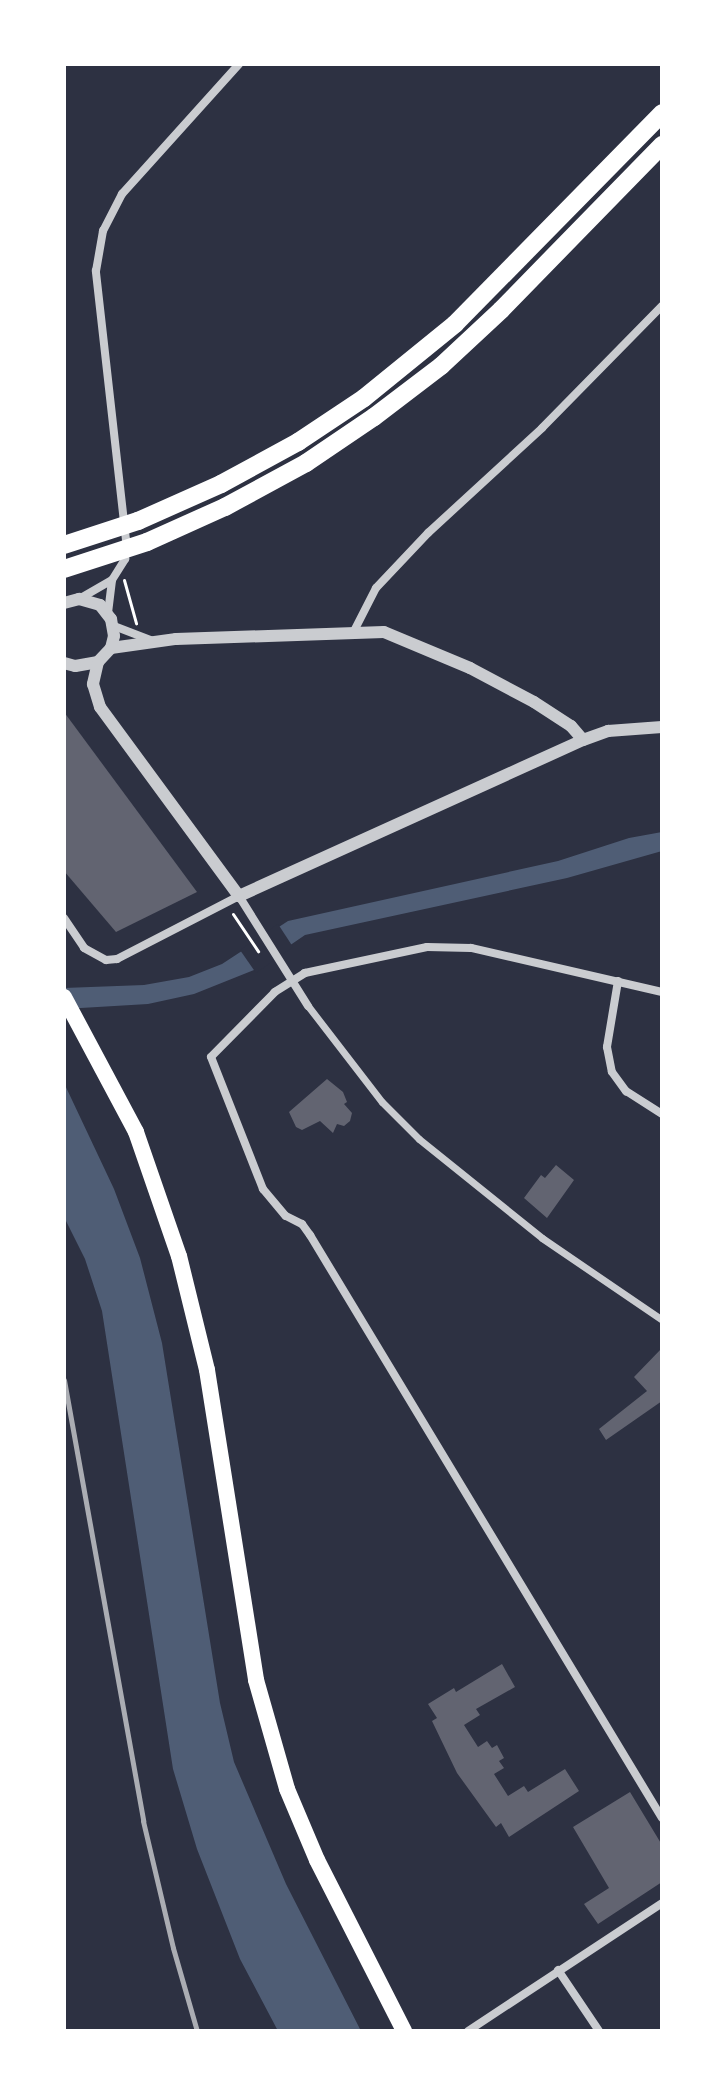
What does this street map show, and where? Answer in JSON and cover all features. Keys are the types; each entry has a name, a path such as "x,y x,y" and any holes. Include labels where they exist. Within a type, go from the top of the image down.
{"highway":[{"path":"64,545 181,503 298,442 393,375 485,295 662,113"},
{"path":"64,569 175,531 306,463 408,392 501,310 662,145"}],"main road":[{"path":"64,997 136,1132 182,1267 207,1370 256,1680 283,1777 317,1860 404,2031"}],"street":[{"path":"108,613 112,580 125,559 126,540 96,271 103,231 122,194 239,64"},
{"path":"354,631 376,588 428,533 658,317 662,306"},
{"path":"64,603 79,599 112,580"},
{"path":"64,663 87,666 98,662 111,648 114,626 108,613 100,605 79,599"},
{"path":"114,626 135,637 154,641"},
{"path":"111,648 154,641 384,632 470,668 571,726 583,740"},
{"path":"98,662 93,684 100,707 239,896 308,1006 382,1102 419,1139 542,1238 662,1320"},
{"path":"64,918 84,948 106,960 117,959 239,896 583,740 612,730 662,727"},
{"path":"662,992 544,962 442,945 305,973 292,981 215,1051 212,1064 263,1189 286,1216 302,1224 310,1235 662,1818"},
{"path":"618,981 607,1047 612,1072 626,1091 662,1114"},
{"path":"468,2031 662,1903"},
{"path":"558,1970 599,2031"}],"path":[{"path":"127,582 136,625"}],"water":[{"path":"662,832 662,851 567,878 305,935 254,970 194,994 148,1004 64,1009 64,988 144,985 189,977 222,964 288,921 558,861 629,838"},
{"path":"64,1083 114,1189 140,1258 162,1343 220,1703 234,1762 286,1884 361,2031 278,2031 240,1959 197,1849 173,1769 102,1311 85,1259 64,1217"}],"pier":[{"path":"278,924 293,947 256,973 240,950"}],"building":[{"path":"64,712 197,892 116,932 64,871"},
{"path":"327,1079 343,1092 347,1102 344,1104 352,1113 350,1121 344,1126 337,1124 333,1133 320,1121 302,1130 296,1127 289,1112"},
{"path":"556,1165 574,1180 547,1218 524,1198 541,1175 545,1178"},
{"path":"662,1348 662,1401 606,1440 599,1429 647,1391 634,1377"},
{"path":"502,1664 515,1687 476,1709 480,1715 464,1725 478,1747 487,1741 492,1748 497,1745 504,1758 499,1761 504,1768 494,1774 508,1796 524,1786 528,1792 565,1769 579,1791 509,1837 501,1823 496,1827 457,1773 432,1721 437,1718 428,1704 454,1688 456,1692"},
{"path":"630,1792 662,1845 662,1882 598,1924 584,1904 609,1888 573,1827"}],"railway":[{"path":"64,1380 143,1821 173,1948 197,2031"}]}
